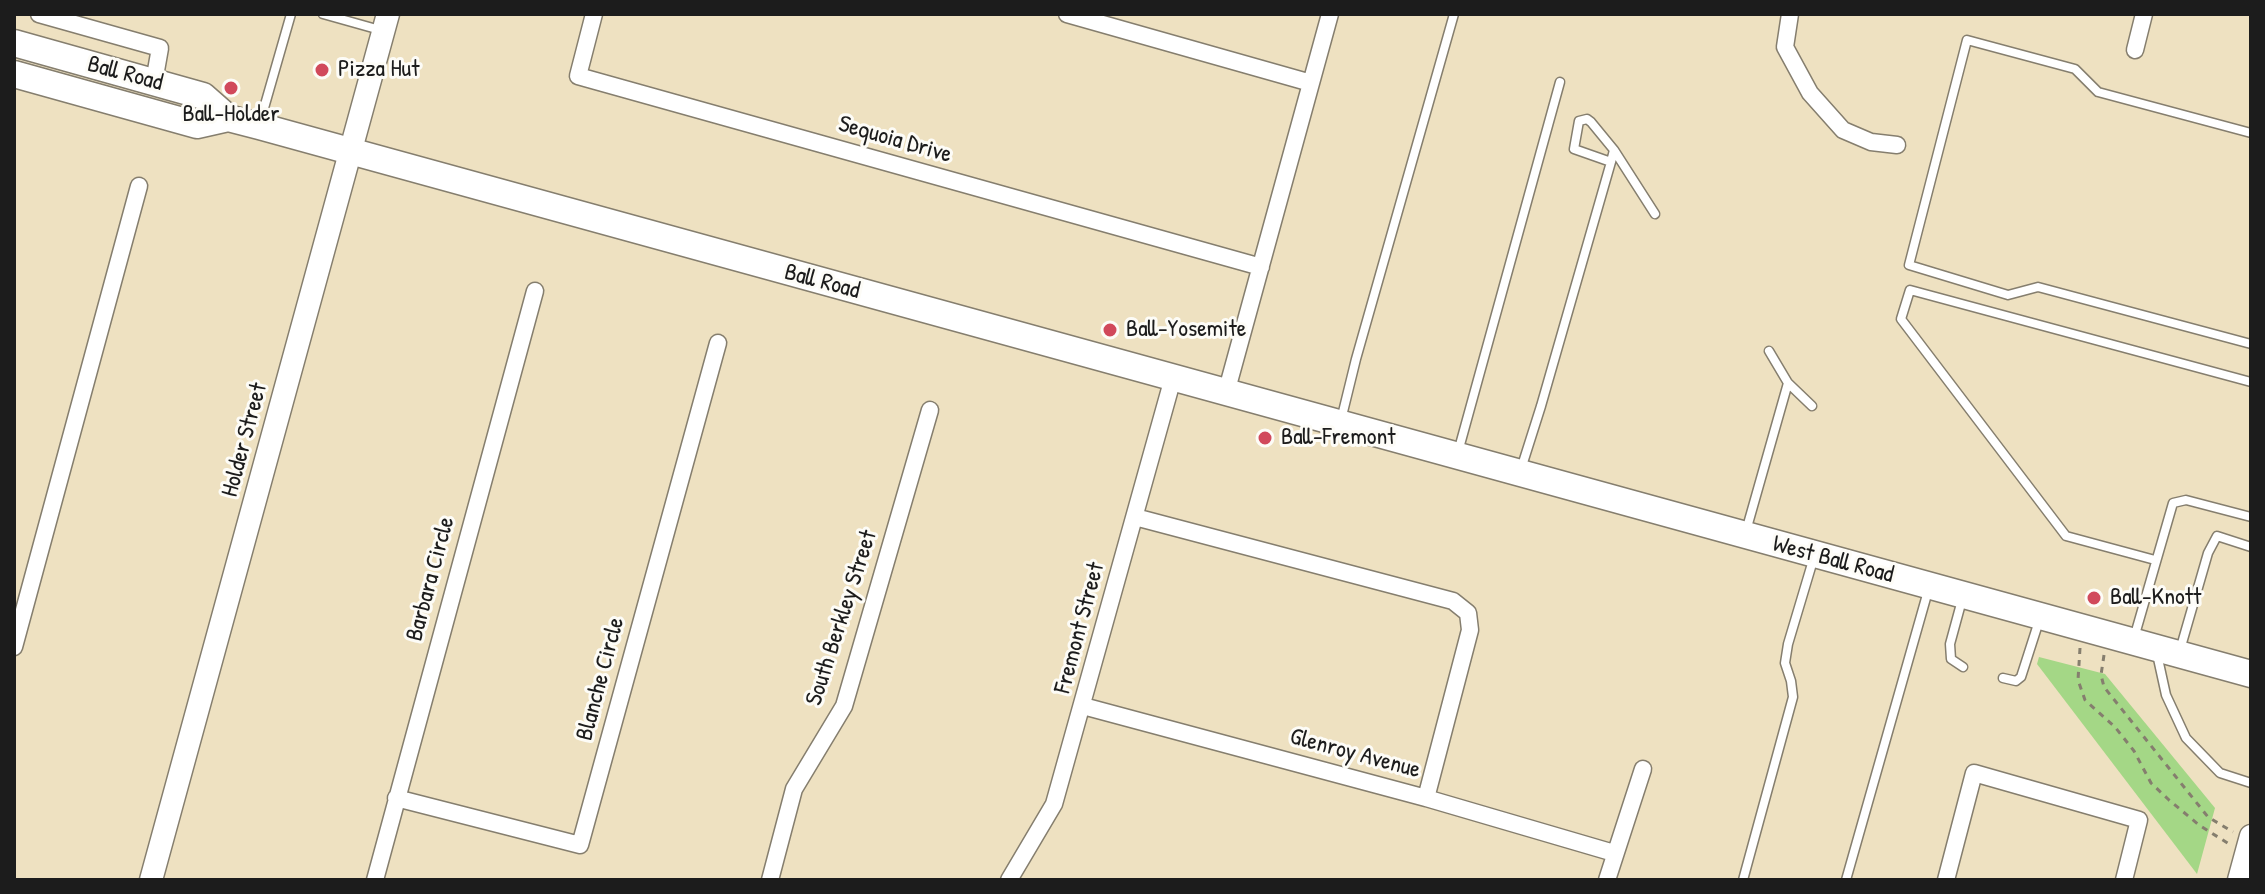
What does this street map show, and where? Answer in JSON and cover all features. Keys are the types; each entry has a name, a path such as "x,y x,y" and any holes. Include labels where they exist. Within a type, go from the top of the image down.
{"main road":[{"name":"Ball Road","path":"14,43 203,96 228,118 1415,445"},
{"name":"Ball Road","path":"14,74 197,125 228,118"},
{"name":"West Ball Road","path":"1415,445 2251,674"}],"street":[{"path":"39,14 160,48 154,82"},
{"name":"Sequoia Drive","path":"594,14 578,76 1261,267"},
{"path":"1067,14 1094,18 1311,83"},
{"path":"1226,393 1330,14"},
{"path":"1790,14 1785,47 1810,93 1843,130 1871,142 1897,145"},
{"path":"2135,50 2144,14"},
{"name":"Holder Street","path":"151,880 386,22"},
{"path":"14,647 139,186"},
{"name":"Barbara Circle","path":"375,880 535,291"},
{"name":"Blanche Circle","path":"396,798 580,845 718,343"},
{"name":"Fremont Street","path":"1009,880 1054,804 1173,378"},
{"name":"South Berkley Street","path":"770,880 794,789 844,706 930,410"},
{"path":"1135,517 1453,601 1468,613 1470,630 1426,798"},
{"name":"Glenroy Avenue","path":"1083,706 1426,798 1614,853"},
{"path":"1607,880 1643,769"},
{"path":"1946,880 1974,773 2139,820 2124,880"},
{"path":"2239,880 2249,844"}],"lane":[{"path":"259,126 291,14"},
{"path":"323,14 386,22"},
{"path":"1340,424 1454,14"},
{"path":"2251,133 2098,92 2075,69 1967,40 1909,265 2008,295 2038,287 2251,344"},
{"path":"1457,457 1560,82"},
{"path":"1611,162 1574,149 1579,121 1587,119 1591,122 1614,150 1655,214"},
{"path":"1519,474 1614,150"},
{"path":"2155,560 2066,536 1901,319 1910,290 2251,382"},
{"path":"1769,351 1788,383 1812,406"},
{"path":"1745,536 1788,383"},
{"path":"2251,517 2180,500 2170,509 2155,560 2156,648 2166,695 2186,738 2220,773 2251,783"},
{"path":"2156,648 2217,536 2251,547"},
{"path":"1743,880 1793,697 1785,663 1814,555"},
{"path":"1846,880 1929,586"},
{"path":"1963,595 1950,644 1951,659 1963,667"},
{"path":"2003,678 2016,681 2021,677 2041,617"}],"path":[{"path":"2095,632 2077,668 2085,700 2115,727 2134,751 2151,783 2169,800 2199,825 2249,844"},
{"path":"2095,632 2104,687 2208,817 2249,844"}],"green space":[{"path":"2039,657 2105,674 2215,808 2197,874 2037,664"}],"place":[{"name":"Pizza Hut","path":"322,70"},
{"name":"Ball-Holder","path":"231,88"},
{"name":"Ball-Yosemite","path":"1110,330"},
{"name":"Ball-Fremont","path":"1265,438"},
{"name":"Ball-Knott","path":"2094,598"}]}
